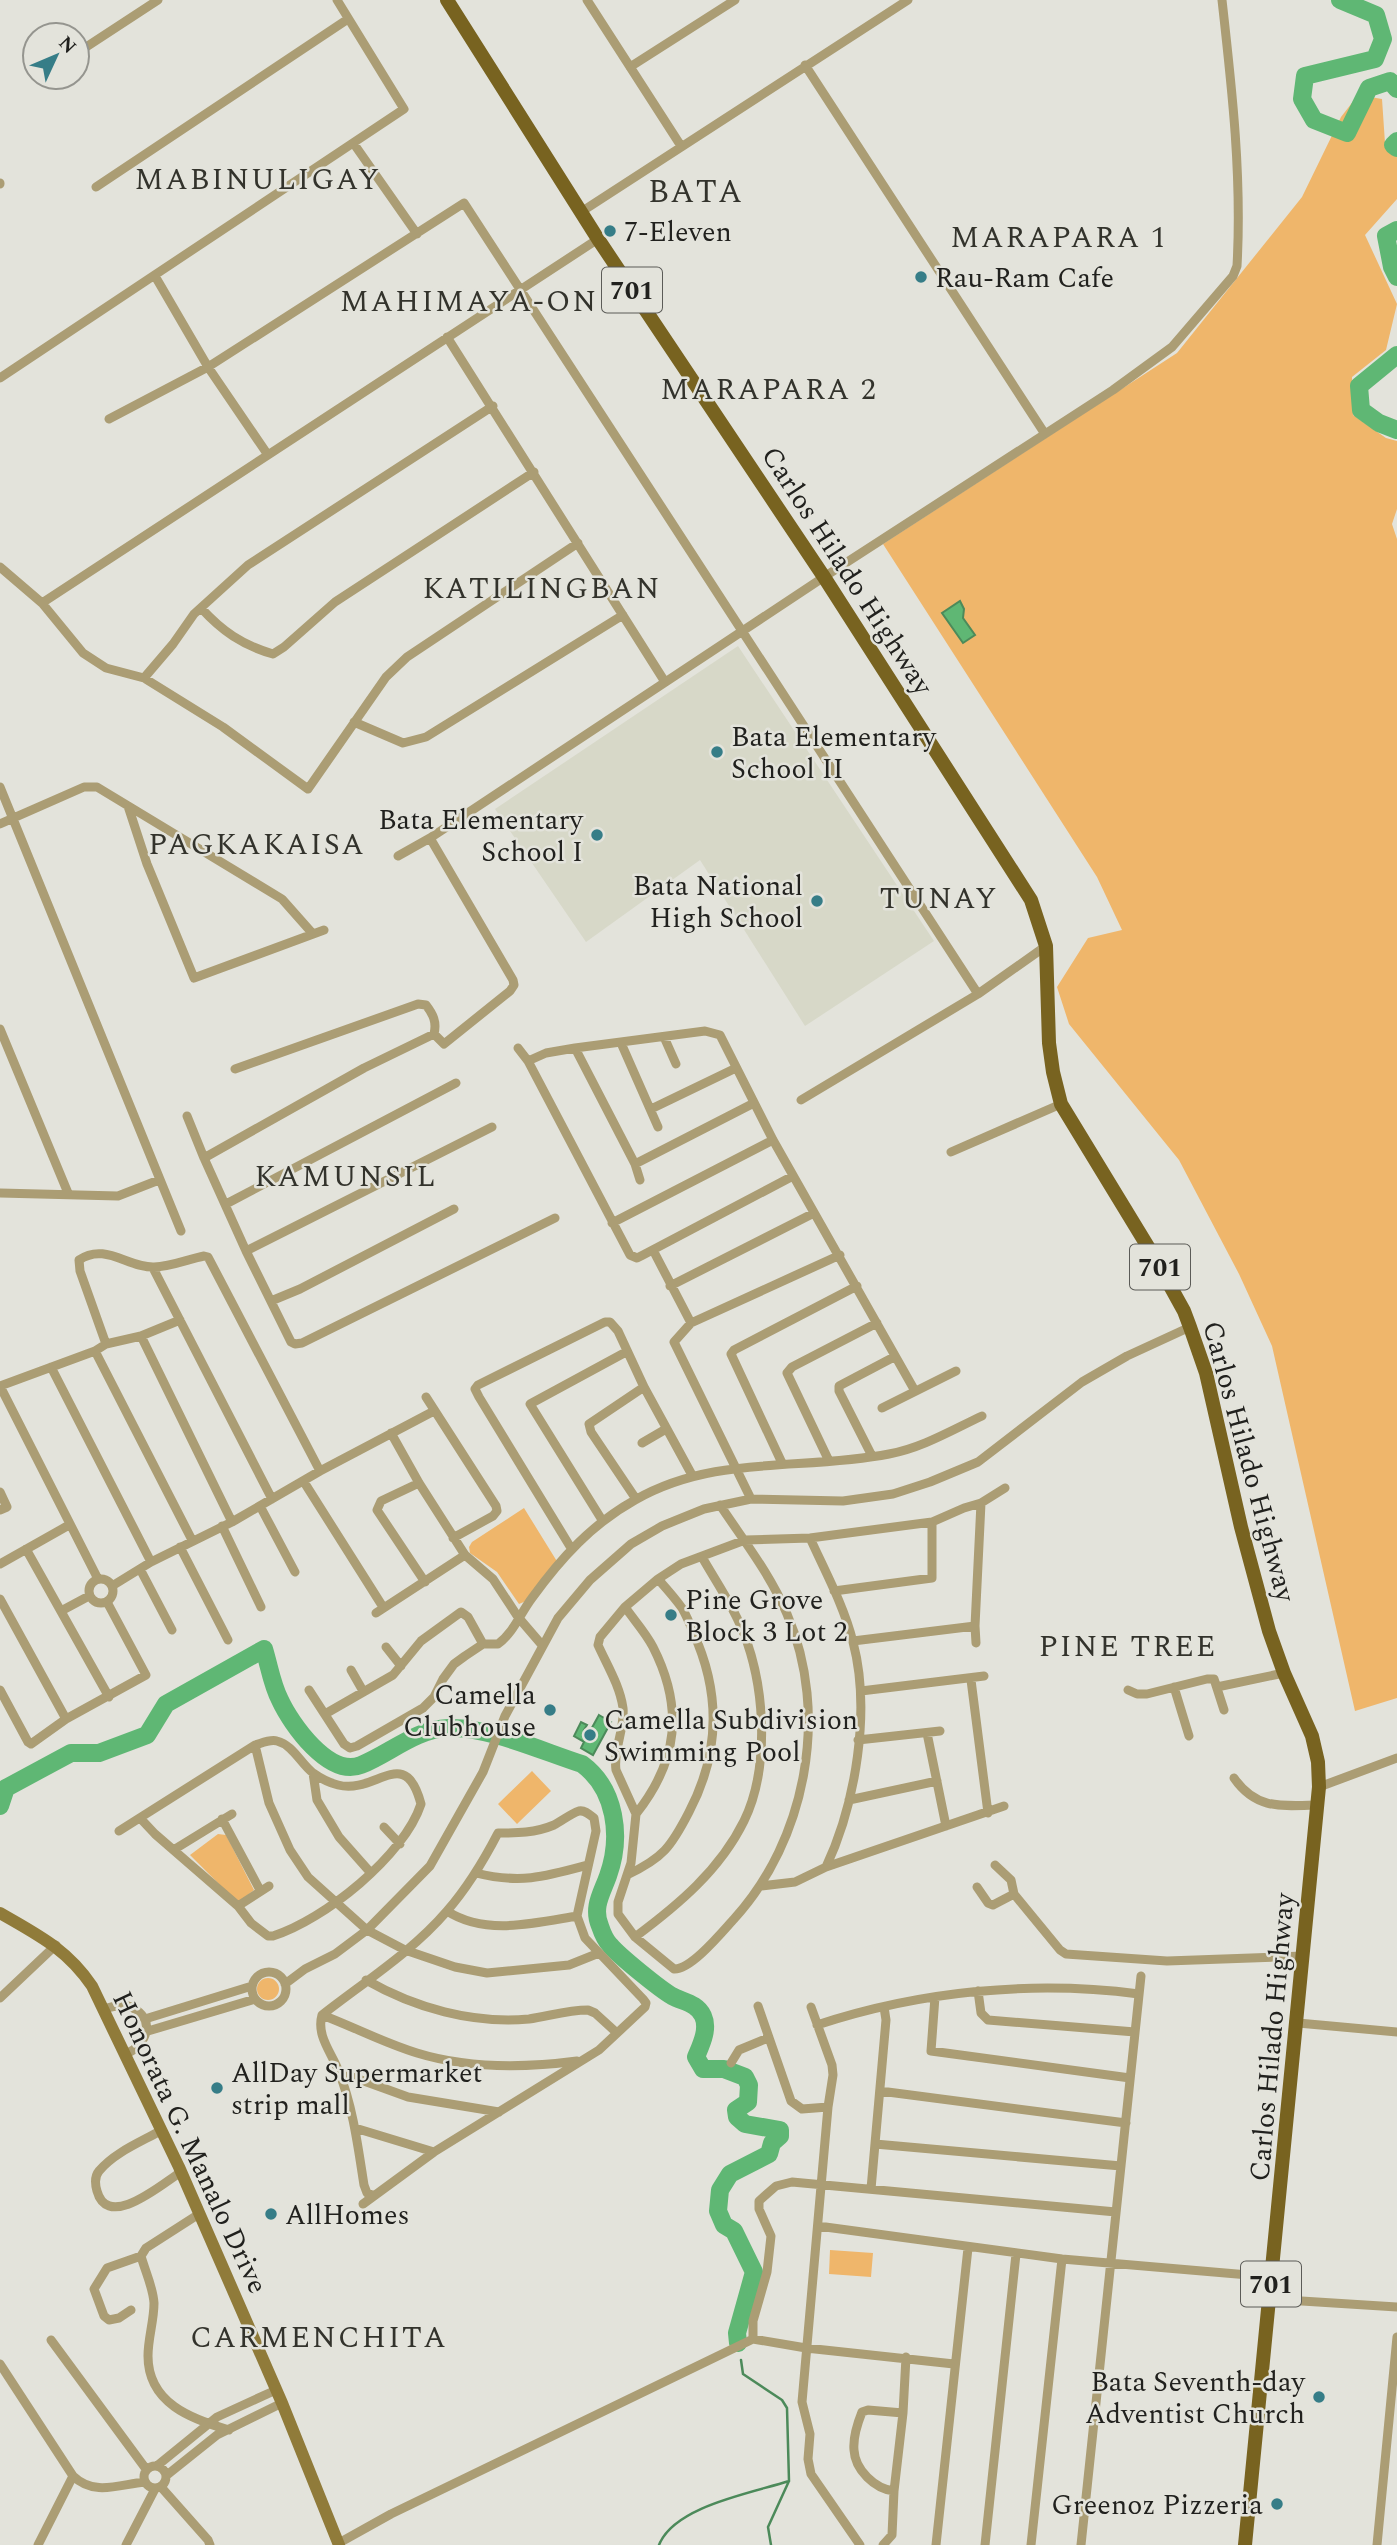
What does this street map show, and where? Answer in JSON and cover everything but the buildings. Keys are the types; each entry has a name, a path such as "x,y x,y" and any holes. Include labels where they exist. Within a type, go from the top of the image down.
{"main road":[{"name":"Carlos Hilado Highway","path":"447,0 598,239 824,577 1031,900 1046,946 1049,1043 1061,1104 1184,1311 1206,1373 1241,1527 1269,1631 1312,1736 1318,1762 1319,1787 1245,2545"}],"street":[{"path":"91,44 158,0"},
{"path":"0,378 404,109 337,0"},
{"path":"587,0 681,146"},
{"path":"630,67 735,0"},
{"path":"581,212 908,0"},
{"path":"398,856 430,838 824,577 1113,390 1172,347 1236,270 1240,201 1222,0"},
{"path":"96,187 348,19"},
{"path":"805,65 1045,434"},
{"path":"354,144 416,234"},
{"path":"109,419 208,367 464,203 978,994"},
{"path":"41,603 598,239"},
{"path":"155,276 208,367 268,455"},
{"path":"447,337 665,682"},
{"path":"144,678 201,608 248,565 493,406"},
{"path":"201,608 235,639 273,653 284,647 335,602 534,472"},
{"path":"0,567 41,603 83,653 106,668 144,678 223,727 308,789 386,677 407,657 578,543"},
{"path":"354,722 403,743 426,737 623,615"},
{"path":"0,824 88,786 102,789 282,899 313,934"},
{"path":"0,787 181,1231"},
{"path":"128,806 155,885 194,978 324,930"},
{"path":"235,1069 418,1003 426,1005 431,1012 434,1034 444,1044 514,985 430,838"},
{"path":"801,1100 978,994 1046,946"},
{"path":"0,1029 68,1193"},
{"path":"528,1061 537,1056 575,1048 705,1031 716,1032 723,1040 773,1140 915,1391"},
{"path":"204,1158 365,1068 434,1034"},
{"path":"664,1037 676,1064"},
{"path":"621,1043 652,1108 658,1127"},
{"path":"518,1048 528,1061 630,1255 637,1258 793,1176"},
{"path":"575,1048 635,1164 640,1180"},
{"path":"652,1108 736,1068"},
{"path":"226,1204 456,1083"},
{"path":"635,1164 754,1103"},
{"path":"951,1152 1061,1104"},
{"path":"187,1116 246,1251 291,1342 299,1345 555,1218"},
{"path":"246,1251 492,1126"},
{"path":"612,1223 773,1140"},
{"path":"0,1193 118,1196 159,1180"},
{"path":"271,1301 300,1289 454,1209"},
{"path":"670,1286 814,1213"},
{"path":"653,1250 691,1323"},
{"path":"106,1344 80,1271 79,1260 88,1254 101,1253 153,1268 204,1256 211,1260 320,1471"},
{"path":"751,1499 674,1344 691,1323 840,1255"},
{"path":"153,1268 272,1499"},
{"path":"782,1463 731,1354 857,1286"},
{"path":"98,1579 0,1386 106,1344 141,1336 180,1320"},
{"path":"571,1548 475,1389 478,1385 605,1322 610,1322 616,1328 644,1387 692,1475"},
{"path":"829,1461 788,1373 792,1367 877,1323"},
{"path":"285,1984 305,1969 335,1954 367,1930 430,1866 483,1772 499,1728 542,1645 575,1596 620,1553 662,1526 704,1509 751,1499 843,1501 893,1494 930,1482 978,1462 1082,1382 1128,1356 1190,1327"},
{"path":"141,1336 232,1522"},
{"path":"94,1351 192,1540"},
{"path":"602,1520 530,1404 626,1352"},
{"path":"872,1456 839,1391 839,1386 894,1357"},
{"path":"51,1367 151,1562"},
{"path":"882,1408 956,1371"},
{"path":"636,1499 591,1432 589,1424 644,1387"},
{"path":"426,1397 497,1511 493,1516 453,1538"},
{"path":"112,1586 151,1562 232,1522 320,1471 434,1411"},
{"path":"309,1690 344,1744 349,1748 357,1746 423,1708 434,1697 454,1664 483,1644 498,1644 512,1632 518,1617 571,1548 602,1520 636,1499 692,1475 782,1463 889,1454 924,1444 982,1416"},
{"path":"642,1443 666,1429"},
{"path":"391,1433 465,1555 493,1579 518,1617 542,1645"},
{"path":"304,1482 380,1610 465,1555"},
{"path":"419,1483 381,1501 377,1510 425,1582"},
{"path":"720,1506 745,1540 778,1594 796,1638 806,1686 808,1744 799,1795 775,1860 761,1886 718,1937 694,1960 679,1969 668,1966 635,1937 618,1914 618,1902 635,1838 636,1814 616,1770 623,1709 616,1683 598,1645 600,1637 625,1607 658,1579 681,1564 745,1540 810,1538 932,1522 981,1503 1005,1488"},
{"path":"0,1492 7,1507 0,1510"},
{"path":"976,1643 981,1503"},
{"path":"260,1506 295,1572"},
{"path":"834,1591 932,1578 932,1522"},
{"path":"0,1564 69,1525"},
{"path":"222,1526 261,1606"},
{"path":"810,1538 853,1641 861,1691 858,1740 849,1800 837,1844 826,1867"},
{"path":"180,1547 228,1640"},
{"path":"26,1549 108,1697"},
{"path":"635,1937 695,1888 725,1850 744,1820 761,1754 758,1679 747,1642 734,1612 702,1557"},
{"path":"139,1569 172,1630"},
{"path":"98,1579 106,1580 112,1586 111,1598 107,1602 97,1603 89,1596 90,1586 98,1579"},
{"path":"627,1875 651,1864 664,1853 679,1832 702,1788 714,1730 712,1690 701,1649 682,1609 658,1579"},
{"path":"61,1611 89,1596"},
{"path":"0,1599 66,1719"},
{"path":"0,1690 31,1744 66,1719 146,1675 107,1602"},
{"path":"625,1607 652,1646 665,1678 672,1710 673,1734 668,1762 658,1784 636,1814"},
{"path":"325,1714 393,1675 421,1641 461,1612 468,1617 483,1644"},
{"path":"853,1641 975,1626"},
{"path":"386,1647 401,1666"},
{"path":"351,1670 363,1691"},
{"path":"1217,1687 1284,1673"},
{"path":"861,1691 971,1680 984,1676"},
{"path":"1128,1690 1147,1693 1214,1679 1224,1710"},
{"path":"971,1680 988,1813"},
{"path":"1174,1687 1189,1736"},
{"path":"858,1740 940,1731"},
{"path":"927,1733 946,1826"},
{"path":"118,1831 255,1745 277,1741 295,1753 313,1773 341,1786 365,1785 398,1772 407,1776 421,1804 400,1844 353,1891 337,1903 273,1936 268,1936 251,1923 238,1906 140,1818"},
{"path":"255,1745 269,1803 290,1850 308,1877 367,1930 405,1950 455,1967 487,1973 569,1965 599,1953"},
{"path":"1319,1787 1397,1758"},
{"path":"313,1773 317,1800 339,1838 370,1872"},
{"path":"1234,1778 1250,1797 1262,1803 1318,1805"},
{"path":"849,1800 937,1781"},
{"path":"761,1886 795,1881 826,1867 1004,1806"},
{"path":"363,2204 374,2196 434,2152 599,2050 646,2004 585,1938 577,1916 596,1831 594,1818 584,1811 578,1811 554,1825 535,1830 519,1834 498,1833 476,1873 447,1911 405,1950 322,2015 319,2024 322,2037 339,2072 355,2129 364,2185 368,2193 374,2196"},
{"path":"175,1849 232,1814"},
{"path":"222,1819 265,1888 238,1906"},
{"path":"384,1827 400,1844"},
{"path":"476,1873 517,1880 588,1865"},
{"path":"995,1865 1011,1880 1014,1894 1066,1954 1167,1961 1303,1955"},
{"path":"977,1887 988,1903 993,1905 1014,1894"},
{"path":"447,1911 461,1920 490,1925 577,1916"},
{"name":"Honorata G. Manalo Drive","path":"0,1913 56,1945 78,1965 92,1986 181,2172 279,2396 339,2544"},
{"path":"0,1998 56,1945"},
{"path":"265,1972 279,1975 285,1984 284,1996 276,2004 265,2006 255,1999 252,1986 256,1977 265,1972"},
{"path":"1081,2545 1141,1976"},
{"path":"366,1980 396,1997 429,2009 483,2018 527,2019 588,2010 617,2033"},
{"path":"145,2019 252,1986"},
{"path":"817,2025 855,2012 978,1991 1088,1987 1139,1994"},
{"path":"978,1991 981,2013 988,2020 1135,2032"},
{"path":"935,1997 931,2051 1130,2078"},
{"path":"148,2031 255,1999"},
{"path":"103,2009 130,2006 145,2019 148,2031 141,2044 126,2054"},
{"path":"758,2006 791,2101 802,2109 828,2107"},
{"path":"811,2007 833,2074 802,2402 810,2434 808,2459 811,2474 860,2545"},
{"path":"871,2189 886,2020 884,2007"},
{"path":"322,2015 387,2043 448,2061 532,2066 579,2061"},
{"path":"1298,2023 1397,2032"},
{"path":"731,2063 739,2050 768,2038"},
{"path":"339,2072 408,2097 499,2112"},
{"path":"880,2091 1126,2123"},
{"path":"355,2129 434,2152"},
{"path":"162,2130 116,2156 97,2173 95,2180 100,2199 108,2207 128,2206 181,2172"},
{"path":"875,2144 1121,2166"},
{"path":"753,2339 754,2320 767,2272 771,2236 759,2209 759,2201 776,2186 792,2182 1116,2212"},
{"path":"131,2310 119,2318 109,2320 104,2316 94,2289 107,2268 141,2256 146,2248 199,2214"},
{"path":"818,2226 1016,2254 1272,2277"},
{"path":"936,2545 968,2248"},
{"path":"985,2545 1016,2254"},
{"path":"141,2256 154,2302 148,2355 149,2371 158,2391 168,2404 207,2424 229,2430"},
{"path":"1031,2545 1062,2259"},
{"path":"1269,2299 1397,2307"},
{"path":"1377,2545 1397,2337"},
{"path":"339,2544 403,2508 753,2339 806,2348 954,2364"},
{"path":"51,2340 146,2469"},
{"path":"883,2545 892,2535 894,2491 904,2413 906,2357"},
{"path":"0,2364 73,2476 84,2486 96,2489 144,2482"},
{"path":"159,2465 217,2417 279,2396"},
{"path":"167,2475 217,2435 229,2430 279,2396"},
{"path":"894,2491 874,2485 868,2479 854,2451 862,2412 868,2410 904,2413"},
{"path":"126,2545 158,2488 166,2482 167,2475 159,2465 146,2469 144,2482 149,2487 158,2488 210,2545"},
{"path":"38,2545 73,2476"}],"shaded area":[{"path":"1358,95 1382,99 1385,143 1397,153 1397,199 1365,235 1397,304 1386,350 1352,377 1353,415 1386,438 1397,441 1397,509 1392,524 1397,539 1397,1698 1355,1711 1272,1346 1239,1274 1179,1160 1069,1024 1057,987 1088,938 1122,930 1097,877 883,544 1177,353 1302,197 1341,117"},
{"path":"960,601 964,609 963,618 975,635 963,643 942,613"},
{"path":"738,646 934,941 805,1026 700,860 586,942 495,809"},
{"path":"524,1508 558,1563 526,1601 519,1604 497,1572 470,1553 469,1547 472,1542"},
{"name":"Camella Subdivision Swimming Pool","path":"599,1715 611,1722 593,1755 581,1748 584,1742 574,1736 581,1722 587,1725 584,1730 589,1733"},
{"path":"532,1771 551,1791 517,1824 498,1804"},
{"path":"218,1834 226,1835 254,1890 240,1901 236,1901 190,1855"},
{"path":"268,1978 278,1985 279,1989 272,1999 268,2000 258,1993 257,1989 264,1979"},
{"path":"830,2250 873,2253 871,2277 829,2274"}],"waterway":[{"path":"1340,0 1376,15 1383,39 1375,59 1305,76 1302,99 1314,120 1347,133 1369,88 1390,81 1397,89"},
{"path":"1397,141 1393,145 1397,148"},
{"path":"1397,230 1386,236 1392,267 1397,277"},
{"path":"1397,355 1359,386 1361,410 1379,423 1397,430"},
{"path":"0,1806 6,1788 71,1753 99,1753 147,1735 166,1704 264,1649 277,1694 285,1710 302,1735 336,1764 349,1767 361,1765 414,1737 436,1729 448,1728 498,1735 582,1764 602,1787 613,1815 615,1846 597,1913 606,1939 649,1980 693,2006 703,2016 705,2032 696,2057 703,2069 724,2069 745,2077 749,2085 748,2102 736,2110 737,2117 745,2124 780,2130 780,2136 772,2143 769,2154 730,2174 720,2190 718,2211 724,2225 734,2231 754,2272 737,2333 738,2343"},
{"path":"741,2360 743,2374 782,2400 787,2408 789,2481 768,2527 771,2545"},
{"path":"659,2545 667,2532 680,2520 697,2511 736,2496 789,2481"}],"place":[{"name":"7-Eleven","path":"610,231"},
{"name":"Rau-Ram Cafe","path":"921,277"},
{"name":"Bata Elementary School II","path":"717,752"},
{"name":"Bata Elementary School I","path":"597,835"},
{"name":"Bata National High School","path":"817,901"},
{"name":"Pine Grove Block 3 Lot 2","path":"671,1615"},
{"name":"Camella Clubhouse","path":"550,1710"},
{"name":"Camella Subdivision Swimming Pool","path":"590,1735"},
{"name":"AllDay Supermarket strip mall","path":"217,2088"},
{"name":"AllHomes","path":"271,2214"},
{"name":"Bata Seventh-day Adventist Church","path":"1319,2397"},
{"name":"Greenoz Pizzeria","path":"1277,2504"}],"district":[{"name":"MABINULIGAY","path":"258,179"},
{"name":"BATA","path":"696,191"},
{"name":"MARAPARA 1","path":"1059,237"},
{"name":"MAHIMAYA-ON","path":"469,301"},
{"name":"MARAPARA 2","path":"769,389"},
{"name":"KATILINGBAN","path":"542,588"},
{"name":"PAGKAKAISA","path":"257,844"},
{"name":"TUNAY","path":"939,898"},
{"name":"KAMUNSIL","path":"346,1176"},
{"name":"PINE TREE","path":"1128,1646"},
{"name":"CARMENCHITA","path":"319,2337"}]}
